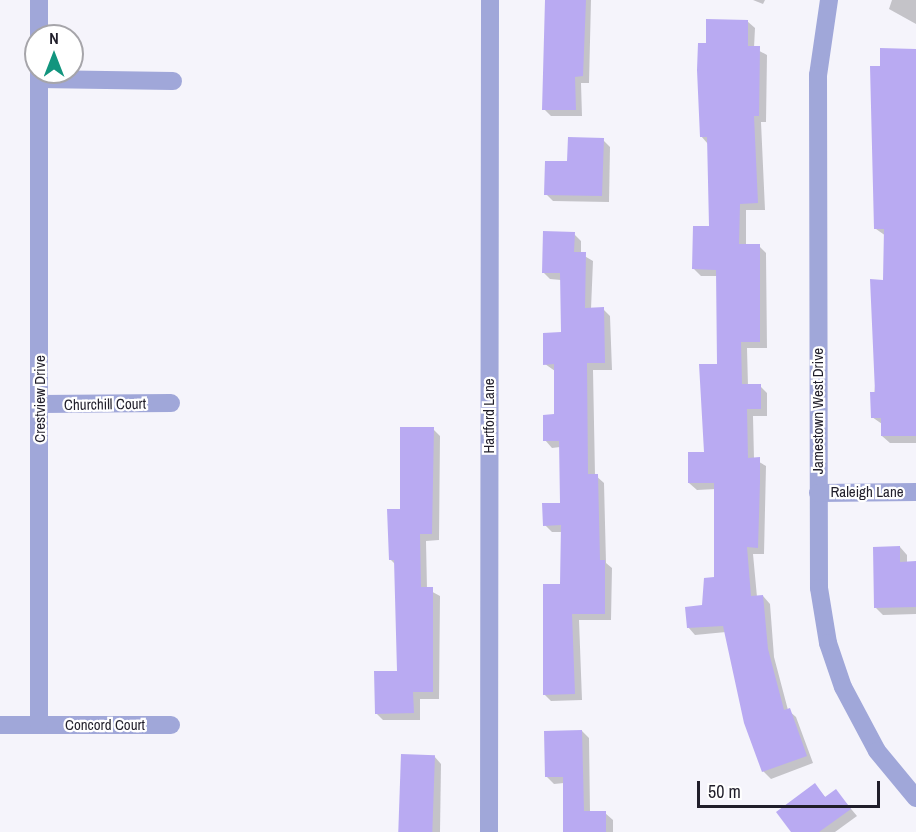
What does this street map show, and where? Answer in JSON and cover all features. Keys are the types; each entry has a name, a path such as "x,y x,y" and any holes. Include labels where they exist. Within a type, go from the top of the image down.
{"street":[{"path":"39,0 39,24"},
{"name":"Hartford Lane","path":"489,832 490,0"},
{"name":"Jamestown West Drive","path":"829,0 818,75 819,588 832,658 843,687 877,751 916,798"},
{"path":"84,77 173,81"},
{"name":"Crestview Drive","path":"39,84 39,725"},
{"name":"Churchill Court","path":"40,404 171,403"},
{"name":"Raleigh Lane","path":"818,492 916,492"},
{"name":"Concord Court","path":"0,725 171,725"}],"building":[{"path":"545,0 586,0 583,76 575,77 576,110 542,110"},
{"path":"706,19 748,20 748,46 760,46 759,116 754,116 758,203 740,204 739,244 760,244 760,342 741,342 742,384 761,384 761,409 747,409 748,458 760,457 760,482 758,548 747,547 751,596 763,595 768,649 784,710 790,708 807,756 762,772 744,723 723,626 687,628 685,607 702,605 704,578 714,577 714,483 688,483 688,452 704,452 699,364 717,364 716,270 692,269 693,226 709,226 707,137 700,137 697,70 698,43 706,43"},
{"path":"880,48 916,49 916,436 881,436 881,418 871,418 870,392 875,392 870,279 883,280 884,229 874,229 870,66 880,66"},
{"path":"568,137 604,138 602,196 544,195 545,161 567,161"},
{"path":"543,231 575,232 574,252 586,252 585,308 604,307 605,363 587,363 588,474 598,474 600,560 605,560 605,614 572,614 575,694 543,695 543,584 560,584 561,525 543,526 542,503 560,503 559,441 543,441 543,415 554,414 554,364 543,365 543,333 561,332 560,273 542,273"},
{"path":"400,427 434,427 432,534 420,534 421,587 433,587 433,692 413,692 414,713 375,714 374,671 397,671 394,560 389,560 387,509 400,509"},
{"path":"900,546 900,562 916,561 916,607 874,608 873,547"},
{"path":"582,730 584,811 606,811 606,832 563,832 563,777 545,777 544,731"},
{"path":"401,754 435,755 432,832 398,832"},
{"path":"815,783 825,797 836,789 851,809 819,832 791,832 776,812"}]}
